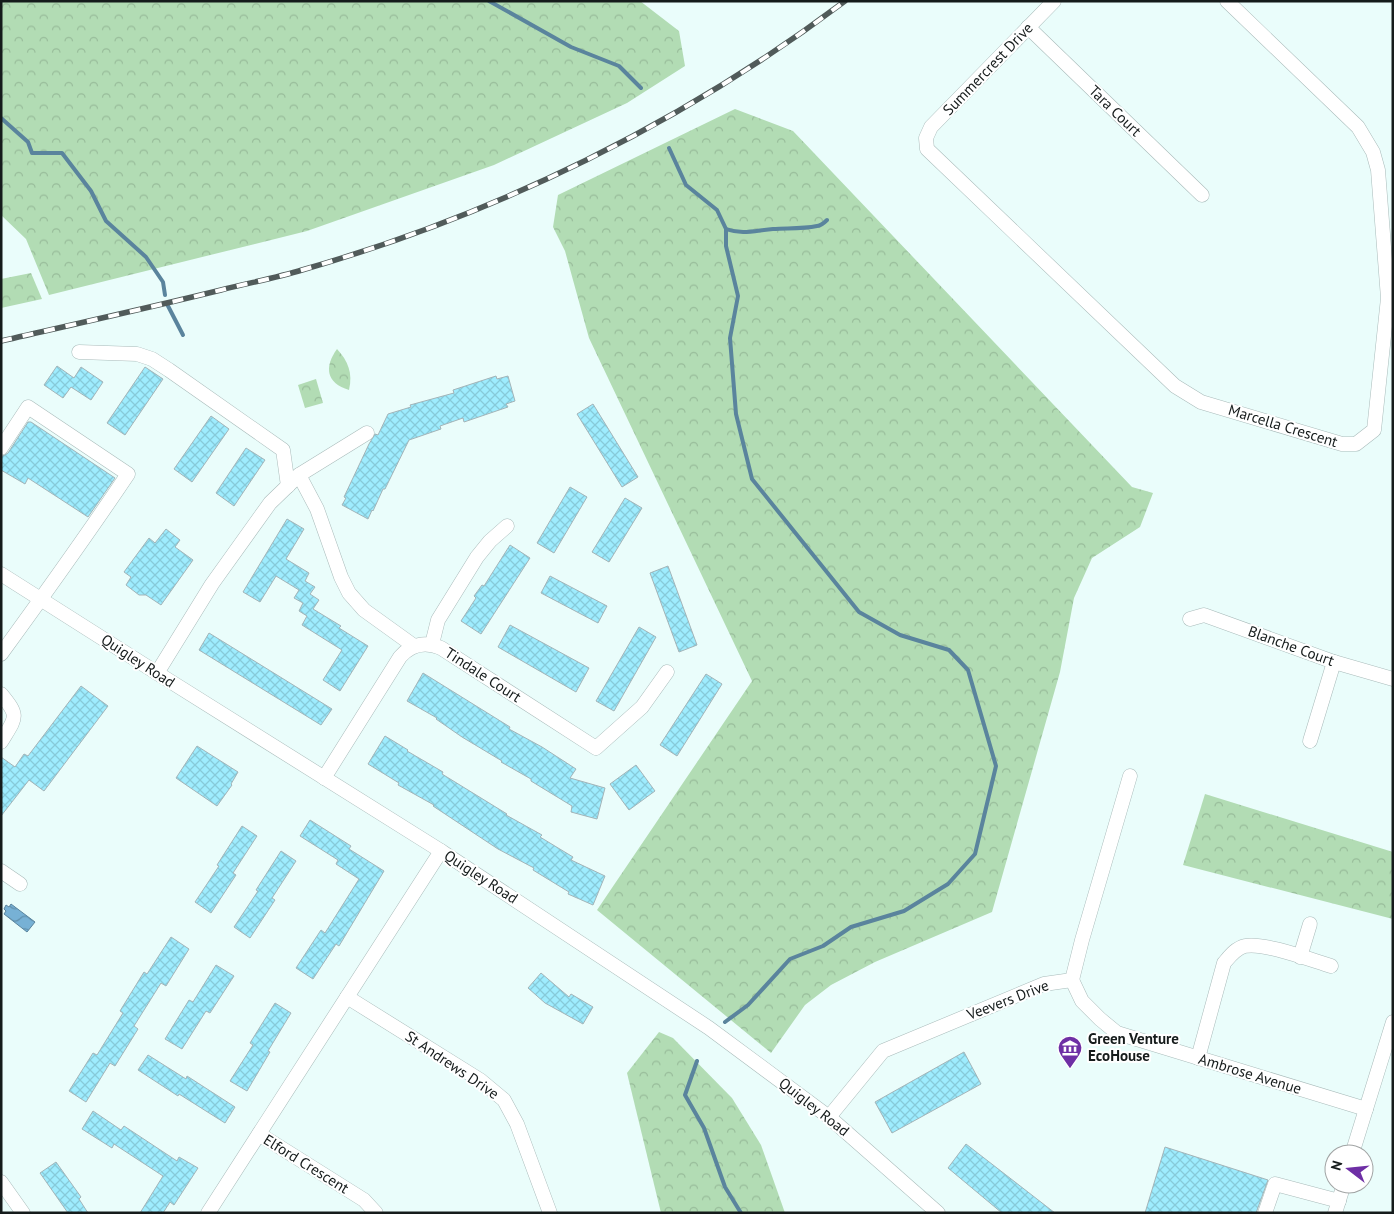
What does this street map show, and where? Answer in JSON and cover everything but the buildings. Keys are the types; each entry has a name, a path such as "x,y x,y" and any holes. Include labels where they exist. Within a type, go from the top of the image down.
{"street":[{"name":"Summercrest Drive","path":"926,138 931,128 1054,1"},
{"name":"Marcella Crescent","path":"926,138 927,148 1175,386 1201,402 1342,444 1356,444 1374,430 1390,298 1378,170 1373,152 1358,127 1227,1"},
{"name":"Tara Court","path":"1028,27 1202,195"},
{"path":"79,352 137,354 152,359 164,366 283,450 288,486"},
{"path":"1,448 28,407 128,474 89,532 1,654"},
{"path":"156,673 212,584 270,503 299,475 367,433"},
{"path":"299,475 317,509 341,577 349,593 364,610 414,646 406,650 400,657 324,778"},
{"path":"432,644 438,620 477,557 490,541 507,526"},
{"name":"Quigley Road","path":"1,574 441,851 709,1028 829,1117 938,1213"},
{"name":"Blanche Court","path":"1190,619 1204,615 1334,662 1393,679"},
{"name":"Tindale Court","path":"414,646 432,644 441,648 596,748 642,707 667,672"},
{"path":"1310,741 1334,662"},
{"path":"1,694 13,709 14,721 1,742"},
{"path":"1072,980 1130,776"},
{"path":"208,1213 441,851"},
{"path":"1,871 20,884"},
{"path":"1300,957 1310,924"},
{"path":"1198,1058 1224,962 1234,951 1243,946 1257,945 1331,966"},
{"name":"Ambrose Avenue","path":"1072,980 1082,1000 1117,1033 1366,1109"},
{"name":"Veevers Drive","path":"829,1117 882,1051 1044,984 1072,980"},
{"name":"St Andrews Drive","path":"347,997 480,1080 504,1100 517,1124 550,1213"},
{"path":"1355,1144 1393,1022"},
{"name":"Elford Crescent","path":"259,1134 364,1200 376,1213"},
{"path":"1,1182 23,1213"},
{"path":"1265,1213 1274,1184 1337,1207 1341,1194"}],"green space":[{"path":"1,1 640,1 679,31 685,66 627,103 494,165 307,231 49,295 26,239 1,215"},
{"path":"735,109 793,131 1132,487 1153,493 1140,527 1092,558 1074,598 1060,672 992,912 875,962 831,985 805,1005 771,1053 597,910 752,681 589,338 565,251 553,227 558,195"},
{"path":"31,273 42,299 1,308 1,279"},
{"path":"337,349 349,368 349,390 336,383 330,374 330,362"},
{"path":"316,379 323,403 305,408 298,385"},
{"path":"1205,794 1393,852 1393,919 1183,865"},
{"path":"659,1032 673,1038 732,1098 761,1145 785,1213 661,1213 627,1073"}],"water":[{"path":"11,904 35,922 27,932 4,914 6,905 9,907"}],"waterway":[{"path":"489,1 571,47 619,66 641,88"},
{"path":"1,118 28,142 32,153 62,153 91,191 106,221 146,257 163,282 165,295"},
{"path":"669,148 686,185 717,210 726,229 726,246 738,296 730,338 736,414 752,479 859,612 900,635 949,650 968,670 996,766 975,854 948,884 904,911 851,927 823,946 790,959 748,1005 725,1022"},
{"path":"726,229 744,232 806,228 820,225 827,220"},
{"path":"167,304 183,335"},
{"path":"697,1061 685,1095 704,1128 725,1187 741,1213"}],"railway":[{"path":"1,341 292,273 446,222 586,160 653,125 719,87 845,1"}],"place":[{"name":"Green Venture EcoHouse","path":"1070,1069"}]}
